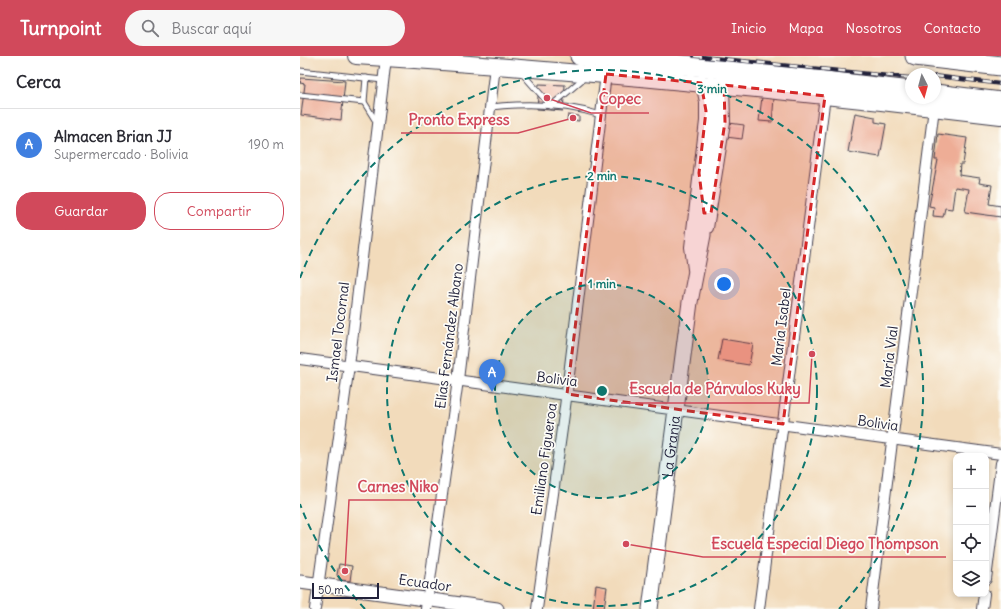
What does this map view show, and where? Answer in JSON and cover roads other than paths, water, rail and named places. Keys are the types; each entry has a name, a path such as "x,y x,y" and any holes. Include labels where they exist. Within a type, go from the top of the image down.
{"highway":[{"path":"580,56 706,67 905,90"},
{"path":"915,56 1001,66"},
{"path":"941,101 1001,102"}],"main road":[{"path":"356,56 598,73 712,87 825,96 905,100"},
{"name":"La Granja","path":"650,609 675,409 695,270 698,227 703,205 715,118 712,87"},
{"path":"941,102 1001,116"}],"street":[{"name":"Ismael Tocornal","path":"315,609 348,365 386,58"},
{"name":"Elías Fernández Albano","path":"426,604 458,380 495,66"},
{"name":"Emiliano Figueroa","path":"537,609 567,394 601,115 598,73"},
{"name":"La Granja","path":"695,270 690,247 706,111 712,87"},
{"name":"La Granja","path":"695,270 710,216 725,122 712,87"},
{"name":"María Isabel","path":"759,609 825,96"},
{"name":"María Vial","path":"871,609 935,104"},
{"name":"Bolivia","path":"300,359 1001,454"},
{"path":"988,561 1001,464"},
{"name":"Ecuador","path":"300,582 426,604 497,609"},
{"path":"982,609 984,597"}],"lane":[{"path":"516,67 551,106"},
{"path":"300,72 383,80"},
{"path":"551,106 598,73"},
{"path":"366,78 364,102 378,123"},
{"path":"300,95 364,102"},
{"path":"491,106 521,104 551,106 582,109 601,115"}],"railway":[{"path":"694,56 905,77"},
{"path":"941,77 1001,84"}],"place":[{"name":"Copec","path":"547,98"},
{"name":"Pronto Express","path":"573,118"},
{"name":"Escuela de Párvulos Kuky","path":"812,354"},
{"name":"Almacen Brian JJ","path":"492,392"},
{"name":"Escuela Especial Diego Thompson","path":"626,544"},
{"name":"Carnes Niko","path":"345,571"}]}
